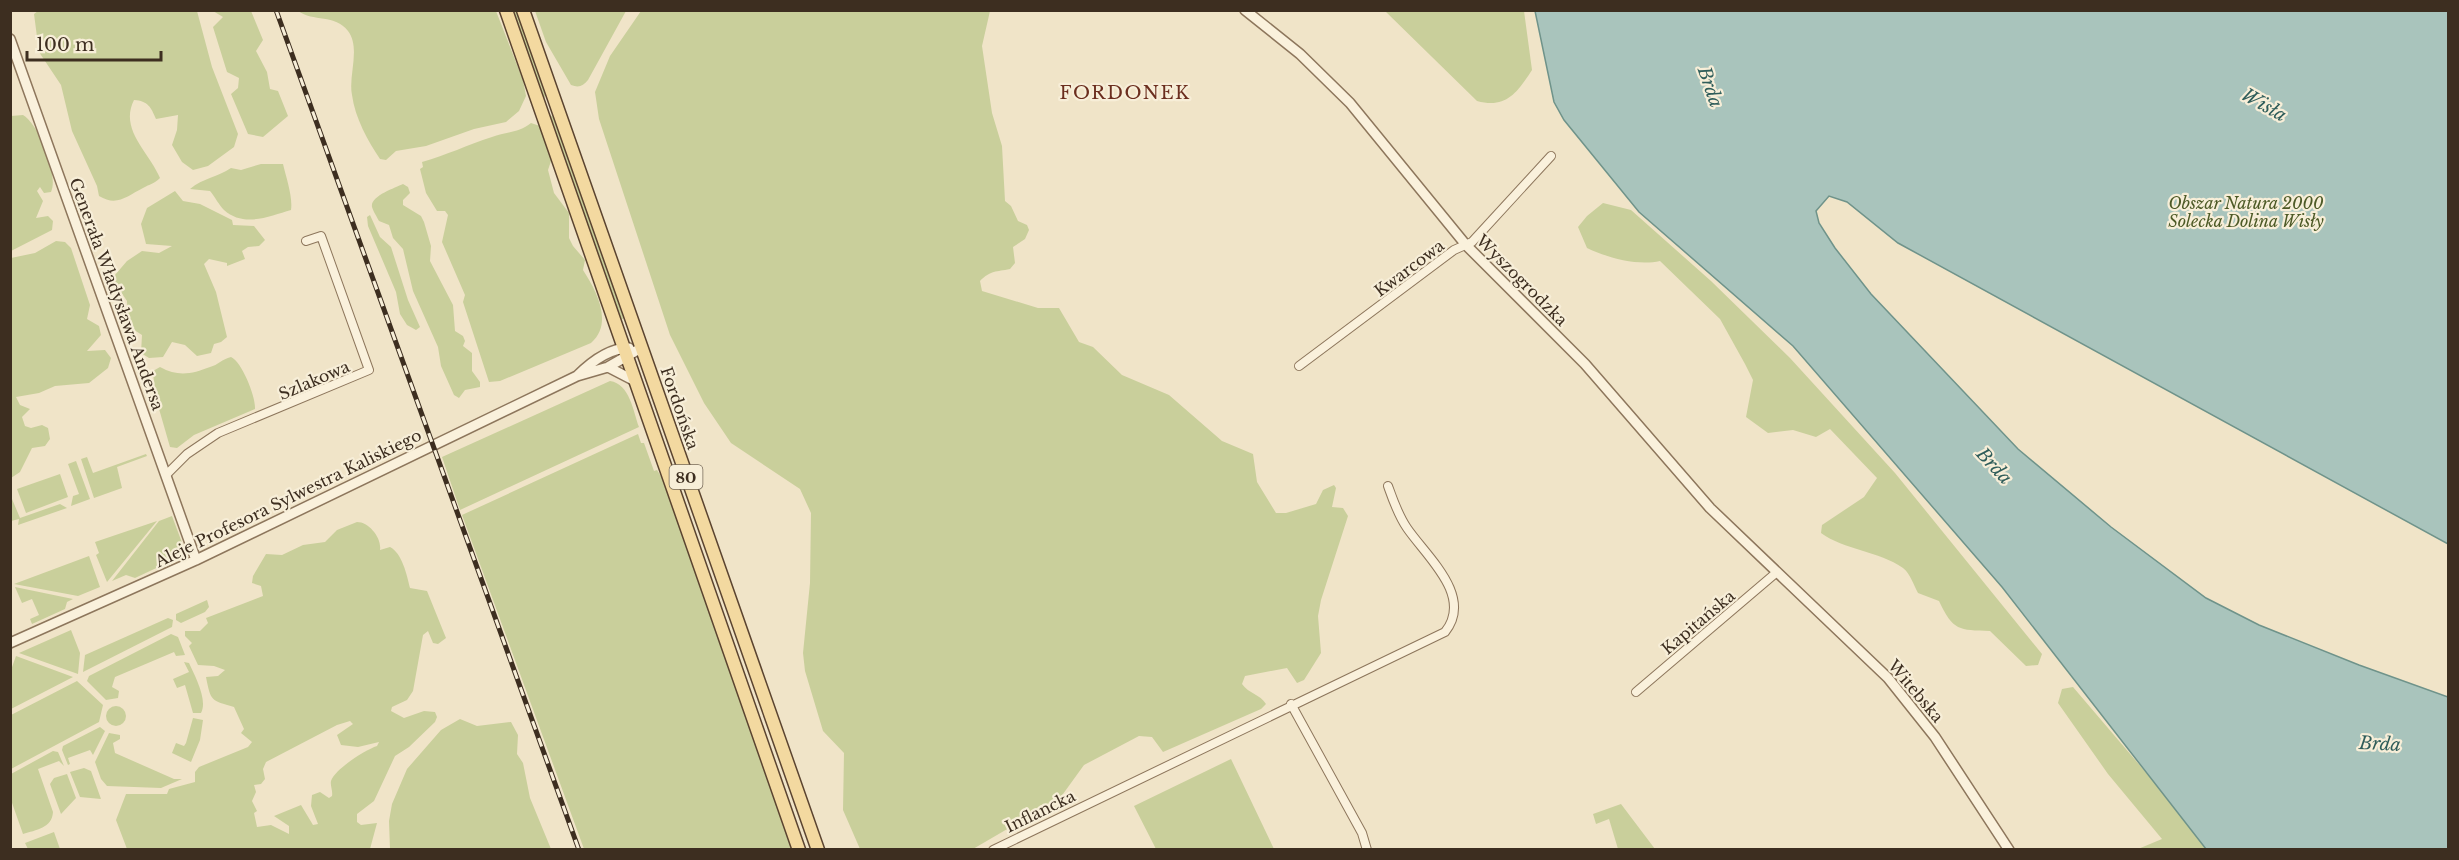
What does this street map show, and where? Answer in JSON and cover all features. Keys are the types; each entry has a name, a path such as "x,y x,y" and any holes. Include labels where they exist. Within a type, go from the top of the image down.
{"main road":[{"name":"Fordońska","path":"506,10 799,849"},
{"name":"Fordońska","path":"523,10 818,849"}],"street":[{"name":"Wyszogrodzka","path":"1245,10 1300,54 1350,103 1466,245 1585,364 1710,508 1777,572"},
{"name":"Generała Władysława Andersa","path":"10,39 196,560"},
{"name":"Kwarcowa","path":"1303,368 1454,250 1472,242 1551,156"},
{"name":"Szlakowa","path":"166,475 187,454 218,433 369,370 321,236 306,241"},
{"name":"Aleje Profesora Sylwestra Kaliskiego","path":"577,376 591,362 641,348"},
{"name":"Aleje Profesora Sylwestra Kaliskiego","path":"10,643 196,560 577,376 608,367 624,351"},
{"path":"608,367 635,381"},
{"name":"Inflancka","path":"993,849 1291,704 1438,637 1451,625 1454,609 1450,586 1406,527 1388,486"},
{"name":"Kapitańska","path":"1636,692 1777,572"},
{"name":"Witebska","path":"1777,572 1901,693 1935,737 2008,849"},
{"path":"1291,704 1362,833 1367,849"}],"green space":[{"path":"535,10 626,11 588,80 583,85 576,86 571,85 546,42"},
{"path":"38,11 197,11 212,67 238,134 234,147 208,166 193,170 182,162 172,145 177,130 178,115 156,119 148,105 134,100 130,111 133,131 160,178 122,199 111,201 99,196 97,186 72,131 61,85 39,52 34,14"},
{"path":"213,11 251,11 263,40 256,51 267,72 270,89 278,91 288,116 263,137 248,134 231,94 238,88 239,78 227,72 213,27 223,17"},
{"path":"298,11 496,11 523,80 526,96 519,111 506,122 474,129 426,146 396,151 386,160 380,159 363,129 354,104 351,87 354,54 352,38 348,31 337,22"},
{"path":"511,11 517,11 546,93 544,99"},
{"path":"641,11 990,11 982,46 992,113 1002,146 1005,201 1011,206 1018,221 1027,225 1029,230 1025,239 1013,247 1015,263 1010,269 994,272 984,277 980,281 982,291 1038,308 1059,308 1079,342 1093,347 1122,375 1169,395 1222,441 1253,454 1257,482 1276,513 1286,513 1316,504 1323,490 1334,485 1336,488 1332,507 1343,508 1348,516 1321,600 1318,616 1321,653 1304,680 1297,683 1287,668 1245,676 1242,684 1266,704 1261,709 1163,752 1152,737 1139,736 1084,765 1063,794 1052,803 973,849 860,849 843,810 844,753 823,731 805,671 803,653 810,583 811,513 800,489 731,443 704,403 670,335 599,119 595,92 610,56"},
{"path":"1385,11 1524,11 1532,70 1516,92 1503,101 1487,103 1477,101"},
{"path":"23,115 41,139 52,174 51,192 44,193 40,187 37,191 43,201 36,218 48,216 53,221 52,230 11,251 11,116"},
{"path":"548,116 555,118 625,318 619,320"},
{"path":"531,123 543,127 552,158 548,170 554,193 569,213 569,238 585,260 583,270 600,306 601,326 598,335 591,343 500,381 489,382 463,302 465,295 442,242 448,215 445,211 437,211 426,193 420,169 423,167 422,162 492,137 517,131"},
{"path":"261,164 283,164 290,193 291,210 257,219 240,218 224,210 210,191 190,189 231,168 241,170"},
{"path":"403,184 408,187 410,193 403,200 403,205 421,216 424,222 431,246 430,261 453,305 455,331 463,336 465,341 463,346 472,353 472,371 480,382 480,387 465,390 459,398 454,395 441,366 438,347 413,291 403,249 393,238 389,225 379,221 372,207 372,203 379,196"},
{"path":"175,191 183,201 200,204 232,220 233,225 254,226 265,240 259,246 248,247 242,251 245,259 227,266 227,263 209,259 204,264 216,292 227,337 214,344 211,353 197,356 185,345 172,342 163,357 149,358 141,353 142,335 128,326 127,301 115,283 115,275 127,261 142,251 159,253 172,246 146,244 141,224 147,208"},
{"path":"1603,203 1631,210 1711,281 1790,358 1895,473 2042,654 2038,665 2026,666 1990,631 1958,627 1949,618 1939,601 1918,593 1910,576 1894,562 1840,543 1821,533 1822,525 1864,497 1877,478 1830,429 1816,437 1793,430 1768,433 1746,417 1753,380 1720,319 1660,261 1623,260 1587,248 1578,227"},
{"path":"370,215 380,237 391,247 408,300 420,327 416,330 407,325 400,314 396,292 368,226 367,217"},
{"path":"56,241 65,242 71,248 90,305 87,319 99,326 101,335 87,351 105,350 111,358 108,368 89,383 55,386 39,393 16,397 20,405 30,409 22,417 25,426 31,428 42,425 48,428 50,439 45,446 32,448 20,472 11,478 11,258 35,253"},
{"path":"231,357 240,366 248,380 255,409 194,435 177,448 170,447 155,395 153,371 160,367 173,372 191,373"},
{"path":"610,381 617,383 626,393 639,427 460,510 442,457"},
{"path":"638,434 641,443 644,443 654,471 657,470 667,486 795,849 584,849 462,515"},
{"path":"146,454 147,456 117,467 122,488 94,498 81,459 87,457 93,473"},
{"path":"76,461 90,499 71,506 73,496 79,494 68,464"},
{"path":"60,474 68,497 26,513 17,489"},
{"path":"12,499 20,518 60,504 67,508 18,525 19,519 11,521"},
{"path":"172,516 184,548 182,556 135,578 126,575 112,581 159,521"},
{"path":"157,521 107,582 96,555 99,553 95,542"},
{"path":"357,522 362,523 377,536 380,550 390,547 394,550 403,565 410,588 427,591 446,638 438,644 433,643 428,631 423,635 413,691 407,700 392,707 391,711 404,718 424,711 435,712 437,717 435,722 409,747 395,756 374,801 357,814 357,822 361,825 377,823 370,849 127,849 116,820 126,794 167,794 169,789 195,782 195,772 199,767 248,747 252,742 241,733 244,729 234,707 216,701 209,691 206,677 218,676 225,670 214,666 198,665 189,646 192,643 185,636 185,631 200,631 208,623 206,618 263,596 261,586 252,583 253,576 266,554 282,555 303,545 325,542 337,530","holes":["350,721 353,724 337,735 341,745 358,747 379,742 377,746 365,751 338,771 331,781 332,796 329,798 320,792 312,795 311,806 318,824 313,825 301,805 274,816 289,826 289,834 271,825 257,827 254,813 257,811 252,801 256,792 254,785 261,784 265,779 263,769 266,762 337,725"]},
{"path":"89,556 100,587 78,596 14,584"},
{"path":"15,587 73,599 67,602 65,609 32,624 30,619 39,615 32,599 22,603"},
{"path":"207,600 209,607 205,612 181,623 176,620 176,614"},
{"path":"168,618 173,620 172,627 83,672 85,655"},
{"path":"71,630 80,653 78,674 19,653"},
{"path":"171,634 178,637 185,655 176,656 174,652 115,677 112,687 119,691 118,698 106,700 87,681 89,676"},
{"path":"16,656 73,677 11,709 11,670"},
{"path":"184,662 189,663 200,688 203,702 201,713 193,713 185,685 177,688 173,679 189,672"},
{"path":"77,681 103,705 99,722 11,769 11,715"},
{"path":"2073,687 2154,782 2206,849 2138,849 2162,839 2108,774 2058,703 2062,689"},
{"path":"116,706 123,709 126,716 123,723 116,726 109,723 106,716 109,709"},
{"path":"193,718 203,720 200,740 191,762 172,753 176,743 184,746 186,743"},
{"path":"460,719 477,726 511,722 518,735 517,754 523,763 530,798 551,849 390,849 389,821 392,804 407,769 441,730"},
{"path":"100,727 105,731 93,755 90,750 68,758 70,764 68,765 62,750 63,746"},
{"path":"109,733 120,735 120,739 113,743 115,753 174,779 182,779 161,788 107,786 101,779 95,762"},
{"path":"53,751 58,752 64,766 59,761 38,769 53,812 52,817 50,822 42,828 23,834 11,800 11,774"},
{"path":"1231,759 1274,849 1156,849 1134,806"},
{"path":"84,768 91,771 101,799 80,797 70,772"},
{"path":"67,774 76,798 61,814 50,784 54,778"},
{"path":"1621,804 1655,849 1618,849 1609,819 1596,824 1593,814"},
{"path":"54,832 60,849 28,849 25,843"}],"water":[{"name":"Obszar Natura 2000 Solecka Dolina Wisły","path":"1535,11 2448,11 2448,544 1898,243 1847,202 1829,196 1816,211 1819,223 1835,248 1871,294 2018,449 2111,527 2206,598 2259,625 2448,697 2448,849 2206,849 2002,587 1793,346 1639,212 1564,120 1554,102"}],"railway":[{"path":"276,10 579,850"}],"district":[{"name":"FORDONEK","path":"1125,93"}],"water label":[{"name":"Brda","path":"1710,87"},
{"name":"Wisła","path":"2264,105"},
{"name":"Brda","path":"1994,466"},
{"name":"Brda","path":"2380,744"}]}
